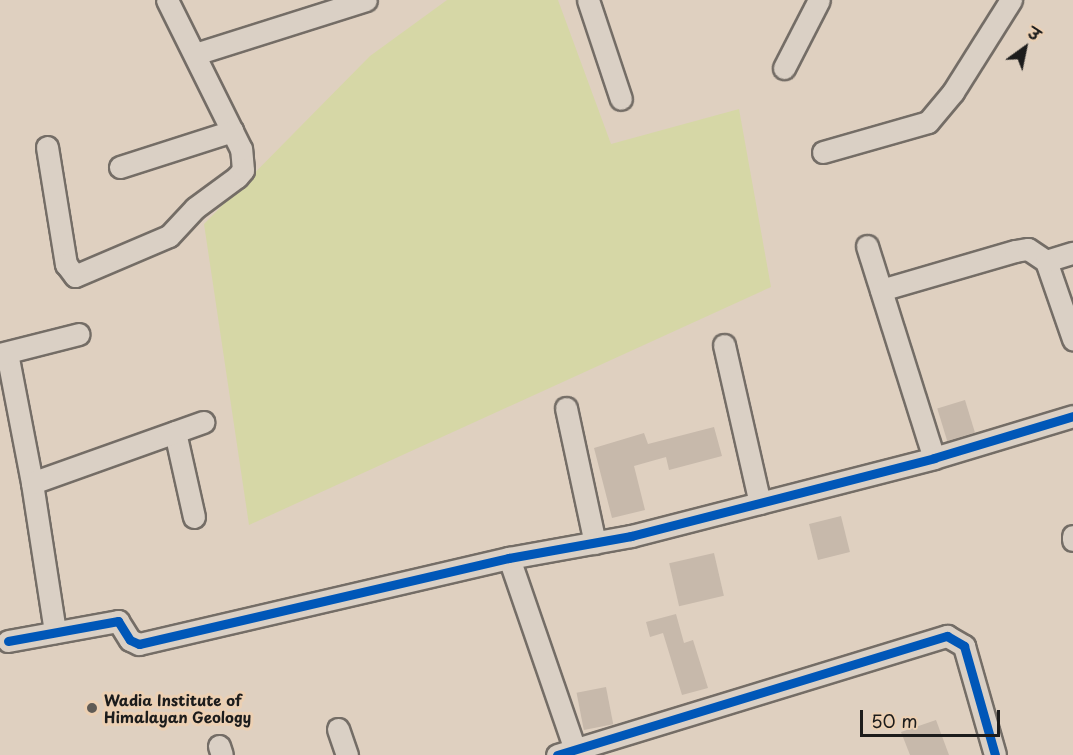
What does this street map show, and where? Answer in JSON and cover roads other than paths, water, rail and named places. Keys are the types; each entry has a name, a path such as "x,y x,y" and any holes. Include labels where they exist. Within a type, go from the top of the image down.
{"street":[{"path":"46,147 66,264 75,276 83,275 169,236 195,208 237,177 244,161 232,131 167,0"},
{"path":"195,54 366,0"},
{"path":"588,0 621,99"},
{"path":"784,68 819,0"},
{"path":"823,152 928,122 953,92 1011,0"},
{"path":"120,167 232,131"},
{"path":"867,246 934,458"},
{"path":"881,290 1028,249 1046,261 1073,339"},
{"path":"1046,261 1073,253"},
{"path":"55,632 32,483 3,354 79,334"},
{"path":"724,345 760,503"},
{"path":"566,408 595,543"},
{"path":"8,641 118,621 130,640 139,644 509,558 595,543 760,503 934,458 1073,416"},
{"path":"32,483 203,422"},
{"path":"175,432 194,517"},
{"path":"509,558 570,753 947,636 964,646 995,755"},
{"path":"338,729 347,755"}],"place":[{"name":"Wadia Institute of Himalayan Geology","path":"92,708"}]}
